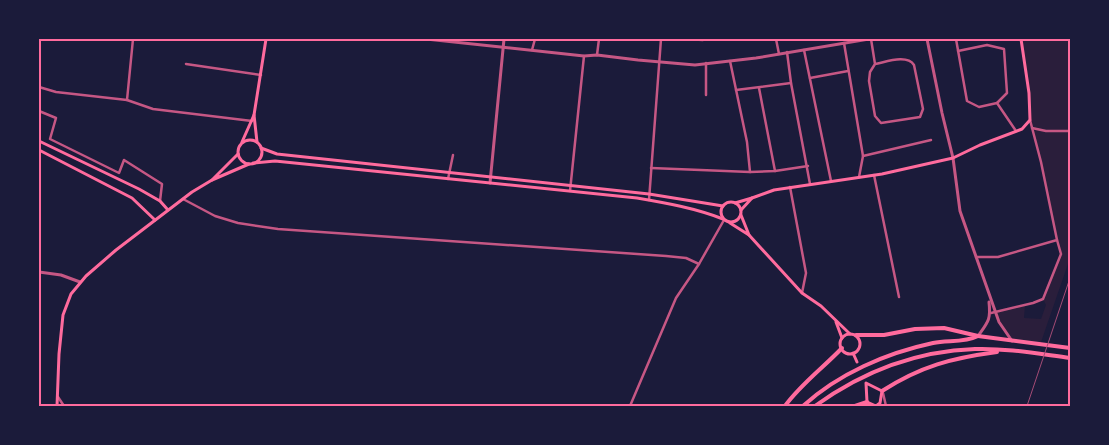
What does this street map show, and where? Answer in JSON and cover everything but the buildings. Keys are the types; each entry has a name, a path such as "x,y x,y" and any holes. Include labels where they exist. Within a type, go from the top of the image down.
{"highway":[{"path":"856,335 884,335 915,329 944,328 978,336 1070,348"},
{"path":"803,406 826,387 868,364 934,343 972,339 978,336"},
{"path":"785,406 814,373 828,363 842,348"},
{"path":"815,406 852,382 895,363 932,353 975,349 1006,350 1070,358"},
{"path":"882,391 929,366 963,357 1006,350"},
{"path":"855,406 867,402"}],"main road":[{"path":"251,164 241,160 238,149 254,115 266,39"},
{"path":"723,219 721,213 723,206 729,202 734,203 774,190 874,175 954,158 980,145 1022,130 1030,120 1029,93 1022,39"},
{"path":"254,115 257,142 261,148 277,154 449,174 570,184 723,206"},
{"path":"242,143 249,140 257,142"},
{"path":"39,142 139,189 160,201 168,210"},
{"path":"251,164 260,157 261,148"},
{"path":"39,150 132,198 156,220"},
{"path":"212,180 238,154"},
{"path":"57,406 63,315 71,294 80,282 116,250 183,199 212,180 251,164 275,161 649,200 704,211 730,222 749,235 802,293 821,306 850,334 856,335 860,340 860,346 853,353 846,353 842,348 842,338 836,322"},
{"path":"730,222 737,220 752,198"},
{"path":"734,203 741,212 749,235"},
{"path":"842,338 850,334"},
{"path":"853,353 857,362"},
{"path":"866,383 882,391 880,403 876,406 867,402 866,383"}],"street":[{"path":"127,100 133,39"},
{"path":"426,39 584,56 597,55 695,65 870,39 875,64 870,72 875,116 881,124 920,117 923,109 914,65 911,61 906,58 875,64"},
{"path":"490,183 504,39"},
{"path":"532,50 534,39"},
{"path":"597,55 598,39"},
{"path":"649,200 661,39"},
{"path":"686,39 705,39"},
{"path":"776,39 779,54"},
{"path":"927,39 942,113 954,158 960,211 993,313 1012,341"},
{"path":"956,39 958,51 967,101 979,107 997,103 1007,93 1004,49 987,45 958,51"},
{"path":"844,43 863,156 859,177"},
{"path":"804,50 831,181"},
{"path":"787,52 810,184"},
{"path":"570,191 584,56"},
{"path":"730,61 747,142 750,172"},
{"path":"706,63 706,95"},
{"path":"186,64 261,75"},
{"path":"810,78 848,71"},
{"path":"735,90 791,83"},
{"path":"39,87 56,92 127,100 153,109 252,121"},
{"path":"759,88 775,171"},
{"path":"997,103 1016,132"},
{"path":"39,111 56,118 50,140 119,173 124,160 162,184 160,201"},
{"path":"993,313 1043,299 1060,254 1041,162 1030,120"},
{"path":"1032,128 1046,131 1070,131"},
{"path":"863,156 931,140"},
{"path":"448,179 453,155"},
{"path":"651,168 750,172 775,171 808,166"},
{"path":"874,175 899,297"},
{"path":"790,187 806,273 802,293"},
{"path":"183,199 215,216 238,223 278,229 666,256 686,258 699,264"},
{"path":"630,406 676,298 699,264 723,219"},
{"path":"975,257 998,256 1057,240"},
{"path":"39,272 61,275 80,282"},
{"path":"978,336 989,322 993,313"},
{"path":"882,391 886,406"},
{"path":"58,396 64,406"},
{"path":"867,402 871,406"}],"shaded area":[{"path":"1021,39 1070,39 1070,258 1040,345 1012,341 995,312 1025,305 1024,318 1041,319 1046,305 1043,299 1060,255 1041,162 1030,120"}],"railway":[{"path":"1027,406 1070,278"}]}
